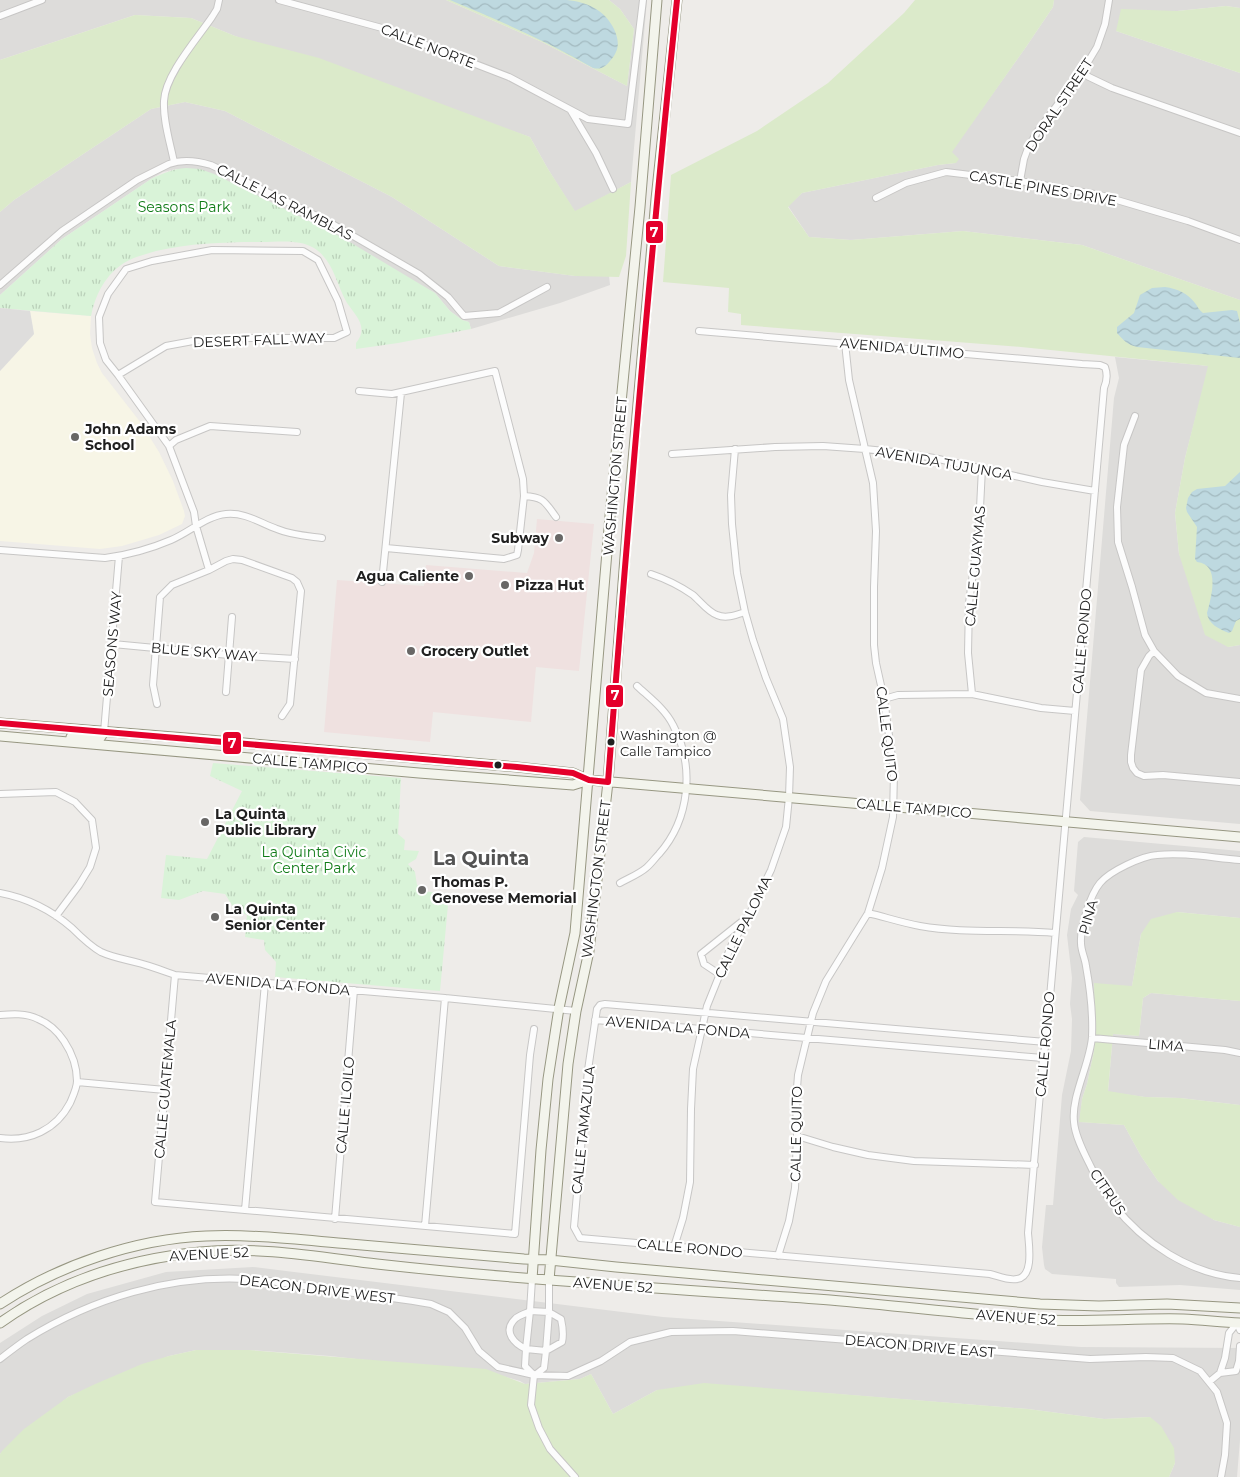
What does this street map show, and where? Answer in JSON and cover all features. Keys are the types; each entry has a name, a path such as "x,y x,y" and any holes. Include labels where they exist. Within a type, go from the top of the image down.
{"main road":[{"name":"WASHINGTON STREET","path":"532,1278 548,1079 558,1008 575,933 610,516 640,207 657,0"},
{"name":"WASHINGTON STREET","path":"549,1280 568,1064 576,1011 589,951 608,782 652,242 677,0"},
{"name":"CALLE TAMPICO","path":"0,724 186,738 573,773 589,780 608,782 1240,837"},
{"path":"23,739 54,736 100,738 104,732"},
{"name":"CALLE TAMPICO","path":"0,736 573,785 589,780"},
{"name":"AVENUE 52","path":"0,1304 26,1288 96,1257 164,1240 204,1236 248,1236 550,1260 1040,1304 1099,1306 1167,1304 1240,1308"},
{"name":"AVENUE 52","path":"0,1323 44,1295 79,1280 121,1266 163,1256 203,1251 242,1250 549,1280 792,1297 1041,1319 1086,1321 1186,1319 1239,1326"}],"street":[{"path":"0,16 42,0"},
{"path":"174,162 164,110 167,88 179,64 217,9 219,0"},
{"name":"CALLE NORTE","path":"279,0 391,32 509,77 588,119 628,124 643,0"},
{"name":"DORAL STREET","path":"1020,181 1024,159 1037,132 1082,72 1097,47 1103,30 1109,0"},
{"path":"1082,72 1112,88 1240,133"},
{"path":"570,109 596,153 613,189"},
{"name":"CALLE LAS RAMBLAS","path":"0,285 62,231 137,180 174,162 196,162 211,165 329,222 418,274 448,297 464,316 499,313 547,287"},
{"name":"CASTLE PINES DRIVE","path":"876,198 906,183 946,172 1020,181 1100,195 1188,221 1240,240"},
{"name":"DESERT FALL WAY","path":"212,250 303,251 318,260 338,301 347,332 334,338 235,338 193,341 166,346 118,375 106,360 100,343 99,317 108,294 126,269 152,261 212,250"},
{"name":"AVENIDA ULTIMO","path":"699,331 1100,364 1105,367"},
{"name":"CALLE QUITO","path":"778,1256 789,1221 795,1188 798,1075 813,1013 826,981 868,913 887,849 893,817 894,772 874,645 876,531 873,483 849,380 845,343"},
{"name":"CALLE RONDO","path":"580,1238 990,1274 1016,1280 1021,1278 1028,1270 1028,1233 1104,388 1107,378 1105,367"},
{"path":"358,391 401,393 495,371 523,479 524,496 517,555 504,559 386,548"},
{"path":"118,375 169,446 194,512 196,526 209,570"},
{"path":"382,582 401,393"},
{"path":"1135,416 1124,445 1117,507 1118,542 1144,635 1154,651 1178,676 1206,693 1240,699"},
{"path":"169,446 176,440 210,426 297,432"},
{"name":"AVENIDA TUJUNGA","path":"672,454 736,449 823,446 865,449 904,453 1042,482 1095,491"},
{"name":"CALLE PALOMA","path":"674,1247 683,1218 690,1182 693,1069 701,1028 719,974 732,944 749,915 771,870 786,827 789,797 790,767 783,719 766,678 745,612 737,573 731,496 736,449"},
{"name":"CALLE GUAYMAS","path":"972,694 968,653 969,603 979,528 982,468"},
{"path":"524,496 534,496 540,499 556,517"},
{"path":"0,550 105,558 119,556 173,539 219,515 234,514 251,517 277,530 322,538"},
{"name":"SEASONS WAY","path":"104,732 119,556"},
{"path":"157,704 153,685 160,597 172,585 233,559 242,560 283,574 297,582 301,591 290,704 282,716"},
{"path":"650,574 670,581 718,616 729,616 745,612"},
{"path":"226,692 232,616"},
{"name":"BLUE SKY WAY","path":"112,644 295,659"},
{"path":"1154,651 1140,670 1131,755 1133,768 1137,773 1144,776 1163,775 1240,782"},
{"path":"620,883 647,867 665,847 678,826 684,808 686,789 684,752 672,723 658,704 637,686"},
{"path":"884,699 898,695 972,694 1040,708 1075,711"},
{"path":"0,794 56,792 75,802 92,820 96,848 90,867 80,885 56,916"},
{"name":"PINA","path":"1092,1038 1089,990 1081,944 1082,926 1089,903 1100,883 1130,863 1155,855 1177,854 1240,860"},
{"name":"AVENIDA LA FONDA","path":"0,894 29,901 56,916 88,944 102,952 152,966 174,975 576,1011"},
{"path":"868,913 921,926 968,930 1055,932"},
{"path":"719,974 704,964 702,954 749,915"},
{"name":"CALLE GUATEMALA","path":"174,975 155,1202 244,1210"},
{"path":"265,983 244,1210 515,1234 534,1029"},
{"name":"CALLE ILOILO","path":"335,1219 354,990"},
{"path":"425,1226 445,998"},
{"name":"AVENIDA LA FONDA","path":"1044,1058 595,1020 597,1009 600,1005 605,1004 1046,1042"},
{"path":"0,1015 24,1015 38,1018 50,1027 70,1051 76,1066 77,1082 66,1110 58,1121 45,1131 13,1140 0,1138"},
{"name":"CALLE TAMAZULA","path":"580,1238 574,1227 587,1079 595,1020"},
{"name":"LIMA","path":"1092,1038 1240,1053"},
{"name":"CITRUS","path":"1092,1038 1075,1104 1074,1122 1083,1152 1097,1180 1113,1204 1152,1244 1175,1258 1200,1269 1240,1278"},
{"path":"77,1082 165,1090"},
{"path":"797,1136 850,1151 914,1161 1035,1165"},
{"name":"DEACON DRIVE WEST","path":"0,1359 27,1339 99,1302 138,1290 173,1283 248,1278 431,1304 450,1312 464,1328 479,1351 498,1367 534,1375"},
{"path":"532,1278 525,1366 534,1375"},
{"path":"549,1280 544,1368 534,1375 531,1405 539,1428 550,1449 575,1477"},
{"path":"530,1311 548,1312 561,1319 564,1328 562,1342 546,1351 526,1349 516,1344 512,1338 511,1324 516,1318 530,1311"},
{"path":"1220,1373 1225,1358 1228,1333 1239,1326"},
{"name":"DEACON DRIVE EAST","path":"534,1375 568,1376 601,1361 630,1342 671,1332 733,1331 1090,1359 1173,1358 1200,1371 1218,1392 1227,1423 1225,1455 1221,1477"},
{"path":"1208,1382 1220,1373 1236,1371 1240,1346"}],"shaded area":[{"path":"0,0 446,0 542,42 627,86 634,29 620,9 609,0 647,0 631,182 575,212 530,137 235,36 191,18 135,15 0,60"},
{"path":"1054,0 1240,0 1240,8 1226,6 1177,11 1116,31 1240,73 1240,300 1082,245 963,231 851,240 809,237 788,206 802,193 956,163 951,152 1026,47 1053,7"},
{"path":"185,102 225,111 392,197 499,266 575,276 609,276 610,285 560,303 471,329 469,322 462,320 450,311 435,293 176,169 163,172 151,179 62,239 0,295 0,212 14,200 151,109"},
{"path":"0,308 30,311 34,334 0,371"},
{"name":"John Adams School","path":"30,311 91,316 90,334 97,363 102,373 141,423 159,452 173,481 184,511 185,516 182,524 159,535 122,546 100,549 0,541 0,371 34,334"},
{"path":"1115,357 1209,366 1185,458 1175,513 1179,554 1228,647 1240,645 1240,824 1090,811 1080,800 1114,398 1119,378"},
{"path":"537,519 594,524 579,671 536,667 531,722 433,712 430,742 324,732 337,580 424,586 426,565 527,573 534,553"},
{"path":"1084,837 1240,851 1240,918 1177,912 1141,934 1132,986 1095,1027 1094,1051 1082,1099 1080,1122 1124,1125 1141,1156 1158,1181 1214,1220 1240,1227 1240,1290 1180,1285 1119,1287 1116,1279 1052,1274 1045,1269 1042,1247 1046,1205 1053,1205 1062,1095 1071,1051 1072,1019 1070,1004 1072,978 1067,935 1071,909 1078,895 1074,891 1078,842"},
{"path":"1151,993 1240,1001 1240,1105 1108,1092 1113,1034 1139,1036 1143,998"},
{"path":"253,1267 663,1317 1081,1347 1240,1348 1240,1440 1237,1477 1169,1477 1175,1463 1150,1417 1104,1419 1028,1409 824,1393 657,1390 613,1414 591,1374 580,1379 525,1384 499,1375 330,1356 249,1350 196,1350 169,1356 68,1397 0,1454 0,1343 42,1316 87,1294 166,1272"}],"green space":[{"path":"446,0 609,0 620,9 634,29 627,86 542,42"},
{"path":"915,0 1054,0 1053,7 952,152 959,159 956,163 802,193 788,207 809,237 851,240 963,231 1082,245 1240,300 1240,645 1228,647 1205,635 1179,554 1175,513 1185,458 1208,366 1021,347 741,325 741,314 728,312 729,288 663,282 671,175 757,131 828,83 904,13"},
{"path":"1226,6 1240,8 1240,73 1116,31 1121,9 1177,11"},
{"path":"135,15 191,18 235,36 319,58 530,137 575,211 631,182 626,256 619,277 575,276 499,266 392,197 225,111 185,102 151,109 14,200 0,212 0,60"},
{"name":"Seasons Park","path":"177,169 200,169 214,174 343,238 435,293 450,311 462,320 469,322 471,329 356,349 356,343 361,332 360,322 343,296 326,259 321,253 308,245 289,242 235,242 195,245 169,248 134,258 125,262 105,281 95,301 91,316 0,308 0,295 62,239 151,179"},
{"name":"La Quinta Civic Center Park","path":"213,763 401,778 398,834 405,840 404,850 419,851 416,859 408,864 415,872 417,885 422,886 422,891 449,894 440,991 275,977 276,962 265,950 264,940 245,937 247,915 235,910 225,894 203,891 179,900 161,898 166,855 207,859 242,791 210,776"},
{"path":"1177,912 1240,918 1240,1001 1151,993 1143,998 1139,1036 1113,1034 1108,1091 1145,1097 1180,1098 1240,1105 1240,1227 1214,1220 1178,1200 1158,1181 1141,1156 1124,1125 1079,1122 1082,1099 1094,1051 1094,983 1132,986 1141,934 1151,919"},
{"path":"196,1350 249,1350 486,1369 525,1384 580,1379 591,1374 613,1414 657,1390 704,1383 1028,1409 1104,1419 1150,1417 1161,1426 1174,1448 1175,1463 1169,1477 0,1477 0,1454 2,1451 24,1429 68,1397 142,1364"}],"water":[{"path":"450,0 567,0 582,3 595,8 610,22 617,38 617,50 605,66 598,69 593,68 541,40"},
{"path":"1165,287 1185,294 1203,313 1237,311 1240,323 1240,358 1137,347 1124,340 1117,333 1117,327 1134,313 1140,295 1152,288"},
{"path":"1240,472 1240,619 1236,621 1232,631 1229,633 1221,630 1209,620 1207,613 1212,591 1212,575 1204,564 1197,562 1195,559 1197,527 1186,508 1188,498 1192,492 1197,489 1225,486"}],"transit line":[{"name":"7","path":"0,723 517,767 573,773 589,780 608,782 640,391 677,0"}],"place":[{"name":"John Adams School","path":"75,437"},
{"name":"Subway","path":"559,538"},
{"name":"Agua Caliente","path":"469,576"},
{"name":"Pizza Hut","path":"505,585"},
{"name":"Grocery Outlet","path":"411,651"},
{"name":"Washington @ Calle Tampico","path":"611,742"},
{"name":"La Quinta Public Library","path":"205,822"},
{"name":"Thomas P. Genovese Memorial","path":"422,890"},
{"name":"La Quinta Senior Center","path":"215,917"}],"district":[{"name":"La Quinta","path":"481,858"}]}
